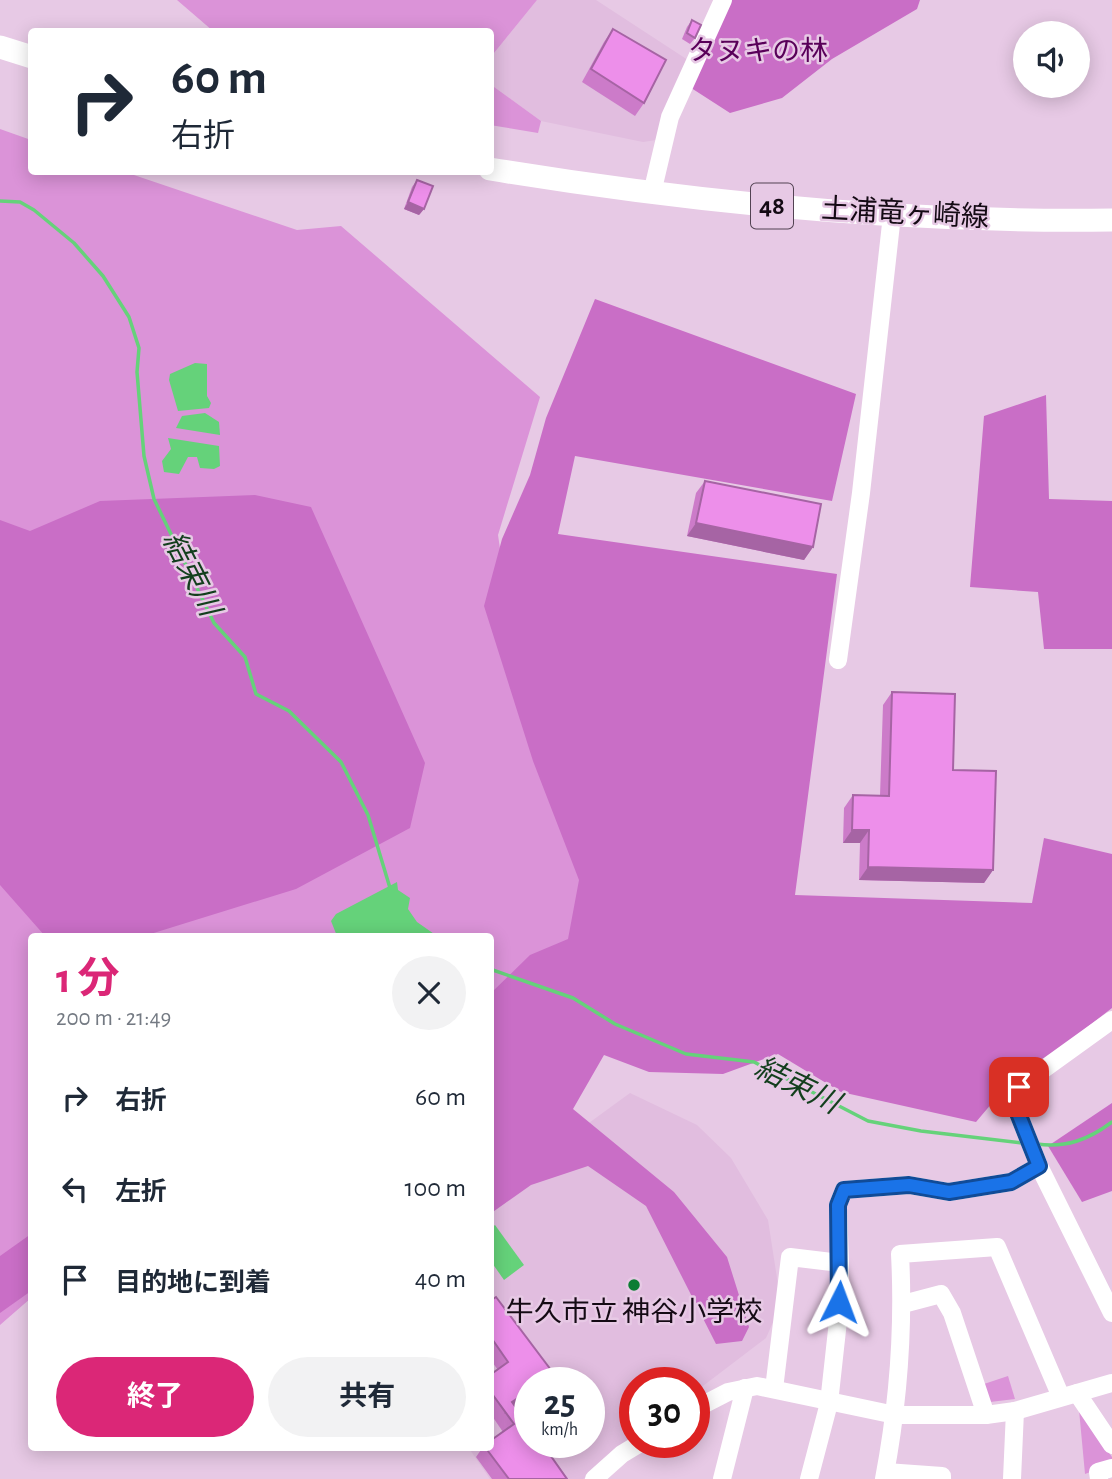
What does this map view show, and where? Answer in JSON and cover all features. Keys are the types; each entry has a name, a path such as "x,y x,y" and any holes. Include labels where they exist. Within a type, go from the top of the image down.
{"main road":[{"path":"0,47 28,56"},
{"name":"土浦竜ヶ崎線","path":"494,170 652,193 892,215 1112,220"}],"street":[{"path":"652,193 670,117 723,0"},
{"path":"838,660 861,493 892,215"},
{"path":"1112,1020 1019,1087 1014,1103 1039,1166 1112,1313"},
{"path":"809,1479 829,1403 840,1263 838,1205 844,1190 909,1185 949,1192 1011,1182 1039,1166"},
{"path":"942,1479 943,1476 885,1476 895,1415 903,1304 900,1254 997,1247 1069,1395 1112,1445"},
{"path":"774,1389 790,1257 840,1263"},
{"path":"903,1304 941,1294 952,1313 986,1415"},
{"path":"710,1401 728,1392 757,1386 895,1415 986,1415 1014,1411 1112,1382"},
{"path":"722,1479 745,1388"},
{"path":"1012,1479 1014,1411"},
{"path":"594,1479 619,1457"},
{"path":"1099,1479 1098,1472 1112,1468"}],"shaded area":[{"path":"177,0 537,0 494,53 494,28 210,28"},
{"path":"537,0 596,0 694,64 663,139 643,142 541,121 494,87 494,53"},
{"path":"494,87 541,121 538,133 494,126"},
{"path":"0,129 28,139 28,175 134,175 297,230 341,226 540,397 498,535 519,680 635,942 494,994 494,933 28,933 28,1301 0,1325"},
{"path":"195,363 207,364 207,396 211,403 209,408 178,411 169,380 170,374"},
{"path":"205,413 219,422 220,435 176,428 182,416"},
{"path":"168,438 219,446 220,466 214,469 200,468 197,457 188,457 179,474 164,472 162,461 171,449"},
{"path":"397,882 398,890 410,898 408,909 417,922 433,933 336,933 331,921 336,914"},
{"name":"牛久市立 神谷小学校","path":"630,1093 697,1125 731,1158 768,1220 781,1304 766,1338 710,1381 710,1367 619,1367 619,1450 583,1479 490,1479 471,1451 494,1451 494,1192"},
{"path":"494,1226 524,1265 504,1280 494,1266"},
{"path":"1008,1376 1015,1399 990,1402 984,1384"},
{"path":"1079,1410 1112,1457 1112,1464 1085,1474"}],"green space":[{"name":"タヌキの林","path":"723,0 920,0 917,9 832,59 782,98 730,113 685,84"},
{"path":"595,299 856,394 832,501 575,456 558,534 837,574 795,895 1032,903 1044,838 1112,854 1112,1008 998,1096 976,1122 841,1092 778,1054 723,1074 649,1072 604,1055 573,1109 674,1192 727,1257 749,1327 742,1341 716,1344 646,1206 588,1166 531,1185 494,1211 494,990 530,955 568,939 579,880 533,761 484,606 502,539 530,475 546,418"},
{"path":"1046,395 1049,499 1112,501 1112,649 1044,649 1038,592 970,587 984,416"},
{"path":"255,495 311,507 425,763 410,828 296,889 154,933 42,933 0,885 0,520 30,531 100,501"},
{"path":"1112,1103 1112,1191 1082,1202 1048,1146"},
{"path":"28,1236 28,1293 0,1313 0,1256"}],"building":[{"path":"692,20 701,25 695,38 687,33"},
{"path":"613,29 666,60 644,103 591,69"},
{"path":"417,180 433,186 424,209 408,202"},
{"path":"705,481 821,504 813,547 696,523"},
{"path":"892,692 955,694 953,770 996,771 993,870 868,867 869,830 852,830 853,795 889,796"},
{"path":"496,1297 549,1367 514,1367 514,1424 494,1396 494,1372 508,1362 494,1342"},
{"path":"514,1424 514,1458 552,1458 567,1479 509,1479 488,1451 494,1451 494,1438"}],"waterway":[{"name":"結束川","path":"0,201 20,202 74,243 103,276 129,317 139,348 137,372 144,456 154,499 214,623 245,657 256,694 289,711 341,762 368,815 390,888"},
{"name":"結束川","path":"494,970 573,998 615,1024 686,1054 754,1062 868,1121 921,1131 1022,1143"},
{"name":"結束川","path":"1037,1144 1067,1144 1094,1134 1112,1122"}],"place":[{"name":"牛久市立 神谷小学校","path":"634,1285"}],"route":[{"path":"839,1302 837,1225 838,1205 844,1190 909,1185 949,1192 1011,1182 1039,1166 1014,1103 1019,1087"}]}
